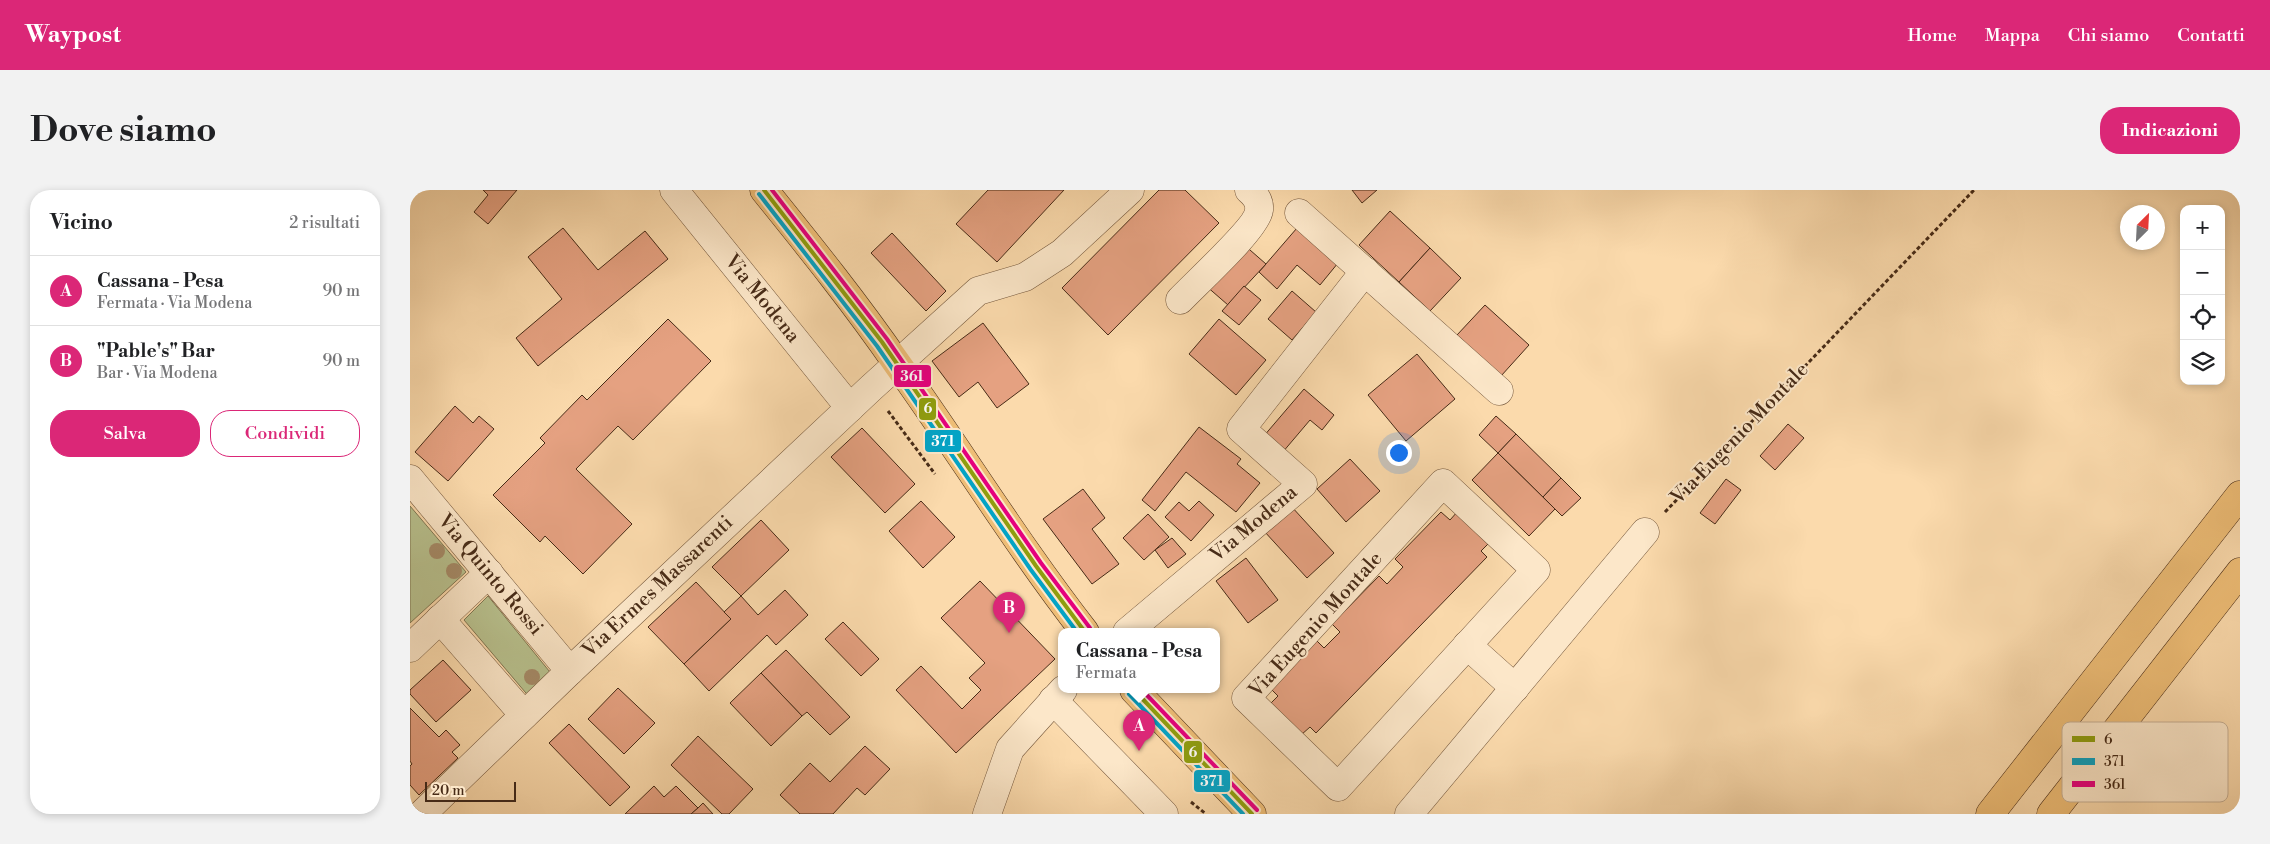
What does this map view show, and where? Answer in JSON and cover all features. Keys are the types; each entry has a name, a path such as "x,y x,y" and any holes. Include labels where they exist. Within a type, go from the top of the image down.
{"main road":[{"path":"764,190 830,272 898,365 1004,520 1082,628"},
{"path":"2062,722 2240,495"},
{"path":"2123,722 2240,572"},
{"path":"1137,693 1250,813"},
{"path":"1990,814 2062,722"},
{"path":"2051,814 2062,800"}],"street":[{"name":"Via Modena","path":"674,190 850,408"},
{"path":"898,365 978,291 1025,277 1062,253 1130,190"},
{"path":"1180,300 1251,227 1260,210 1258,202 1249,190"},
{"path":"1299,213 1499,391"},
{"name":"Via Modena","path":"1132,628 1303,484 1241,429 1366,271"},
{"name":"Via Ermes Massarenti","path":"422,814 570,670 898,365"},
{"name":"Via Quinto Rossi","path":"410,479 570,670"},
{"name":"Via Eugenio Montale","path":"1444,483 1536,570 1468,645 1338,787 1246,698 1444,483"},
{"path":"1409,814 1645,532"},
{"path":"410,648 489,573"},
{"path":"440,619 524,715"},
{"path":"1468,645 1515,688"},
{"path":"987,814 1010,749 1058,695 1164,814"}],"path":[{"name":"Via Eugenio Montale","path":"1645,532 1974,190"}],"green space":[{"path":"410,506 466,572 410,623"},
{"path":"488,596 554,677 531,699 464,620"}],"building":[{"path":"483,190 517,190 488,224 474,212 488,195"},
{"path":"988,190 1064,190 997,262 956,224"},
{"path":"1159,190 1185,190 1219,223 1108,335 1062,288"},
{"path":"1352,190 1377,190 1362,203"},
{"path":"1390,211 1430,248 1399,282 1359,245"},
{"path":"563,228 598,270 645,231 668,259 538,366 516,338 562,299 528,257"},
{"path":"1297,228 1338,263 1320,285 1297,265 1277,289 1259,272"},
{"path":"892,233 946,291 926,311 871,253"},
{"path":"1242,243 1266,264 1228,305 1205,285"},
{"path":"1430,248 1461,278 1430,311 1399,282"},
{"path":"1244,286 1261,300 1239,325 1222,311"},
{"path":"1292,291 1316,312 1292,340 1268,319"},
{"path":"1485,305 1529,345 1501,376 1457,335"},
{"path":"668,319 711,361 633,440 618,426 576,469 632,524 583,574 545,536 540,542 493,495 545,443 540,438 582,395 587,400"},
{"path":"1219,319 1266,360 1236,395 1189,354"},
{"path":"983,323 1029,384 997,408 978,382 959,397 932,361"},
{"path":"1417,354 1455,399 1406,441 1368,395"},
{"path":"1304,389 1334,415 1322,430 1310,420 1282,453 1263,437"},
{"path":"455,406 473,423 479,416 494,429 448,481 415,452"},
{"path":"1496,416 1516,434 1498,453 1479,435"},
{"path":"1788,424 1804,438 1775,470 1760,456"},
{"path":"1199,427 1241,459 1237,464 1260,483 1236,512 1186,472 1155,511 1142,500"},
{"path":"862,428 915,484 885,513 831,457"},
{"path":"1516,434 1561,478 1543,497 1498,453"},
{"path":"1498,453 1555,509 1529,536 1472,480"},
{"path":"1350,459 1380,491 1346,522 1317,489"},
{"path":"1561,478 1581,498 1562,516 1543,497"},
{"path":"1726,479 1741,490 1715,524 1700,513"},
{"path":"1083,489 1105,518 1092,529 1119,564 1092,584 1043,519"},
{"path":"921,501 955,537 923,568 889,531"},
{"path":"1199,501 1214,515 1191,541 1165,517 1179,502 1189,511"},
{"path":"1291,506 1334,553 1307,578 1264,531"},
{"path":"1458,511 1490,542 1481,551 1487,557 1316,733 1310,727 1301,735 1269,705 1278,696 1270,688 1316,640 1324,648 1340,632 1332,624 1379,576 1387,584 1403,567 1395,559 1441,512 1450,520"},
{"path":"1148,514 1169,537 1144,560 1123,538"},
{"path":"761,520 789,550 741,596 712,567"},
{"path":"1172,538 1186,554 1168,568 1155,550"},
{"path":"1246,558 1278,600 1248,623 1216,581"},
{"path":"980,581 1055,659 956,753 896,690 921,666 962,709 981,690 969,678 985,663 941,618"},
{"path":"696,582 731,619 684,664 648,627"},
{"path":"785,590 808,615 776,645 767,635 709,691 684,664 731,619 724,612 741,596 758,615"},
{"path":"843,622 879,659 861,676 825,639"},
{"path":"786,650 850,717 830,735 807,712 802,716 761,673"},
{"path":"443,660 471,690 436,722 410,694 410,690"},
{"path":"761,673 802,716 771,746 730,703"},
{"path":"618,688 655,723 624,754 588,719"},
{"path":"410,708 439,737 446,730 460,745 452,752 458,758 419,795 410,785 410,766 412,764 410,761"},
{"path":"569,724 630,787 610,806 549,743"},
{"path":"698,736 753,789 729,814 722,814 671,765"},
{"path":"865,746 890,769 865,795 857,788 833,814 800,814 780,795 810,763 830,782"},
{"path":"654,786 664,797 676,786 698,808 691,814 625,814"},
{"path":"703,803 713,814 691,814 698,808"}],"transit line":[{"name":"6","path":"764,190 882,342 1036,566 1082,628"},
{"name":"361","path":"772,190 887,339 1041,563 1090,628"},
{"name":"371","path":"759,194 877,346 1031,570 1074,628"},
{"name":"6","path":"1137,693 1252,814"},
{"name":"361","path":"1145,693 1257,810"},
{"name":"371","path":"1129,694 1243,814"}],"place":[{"name":"\"Pable's\" Bar","path":"1009,633"},
{"name":"Cassana - Pesa","path":"1139,751"}]}
